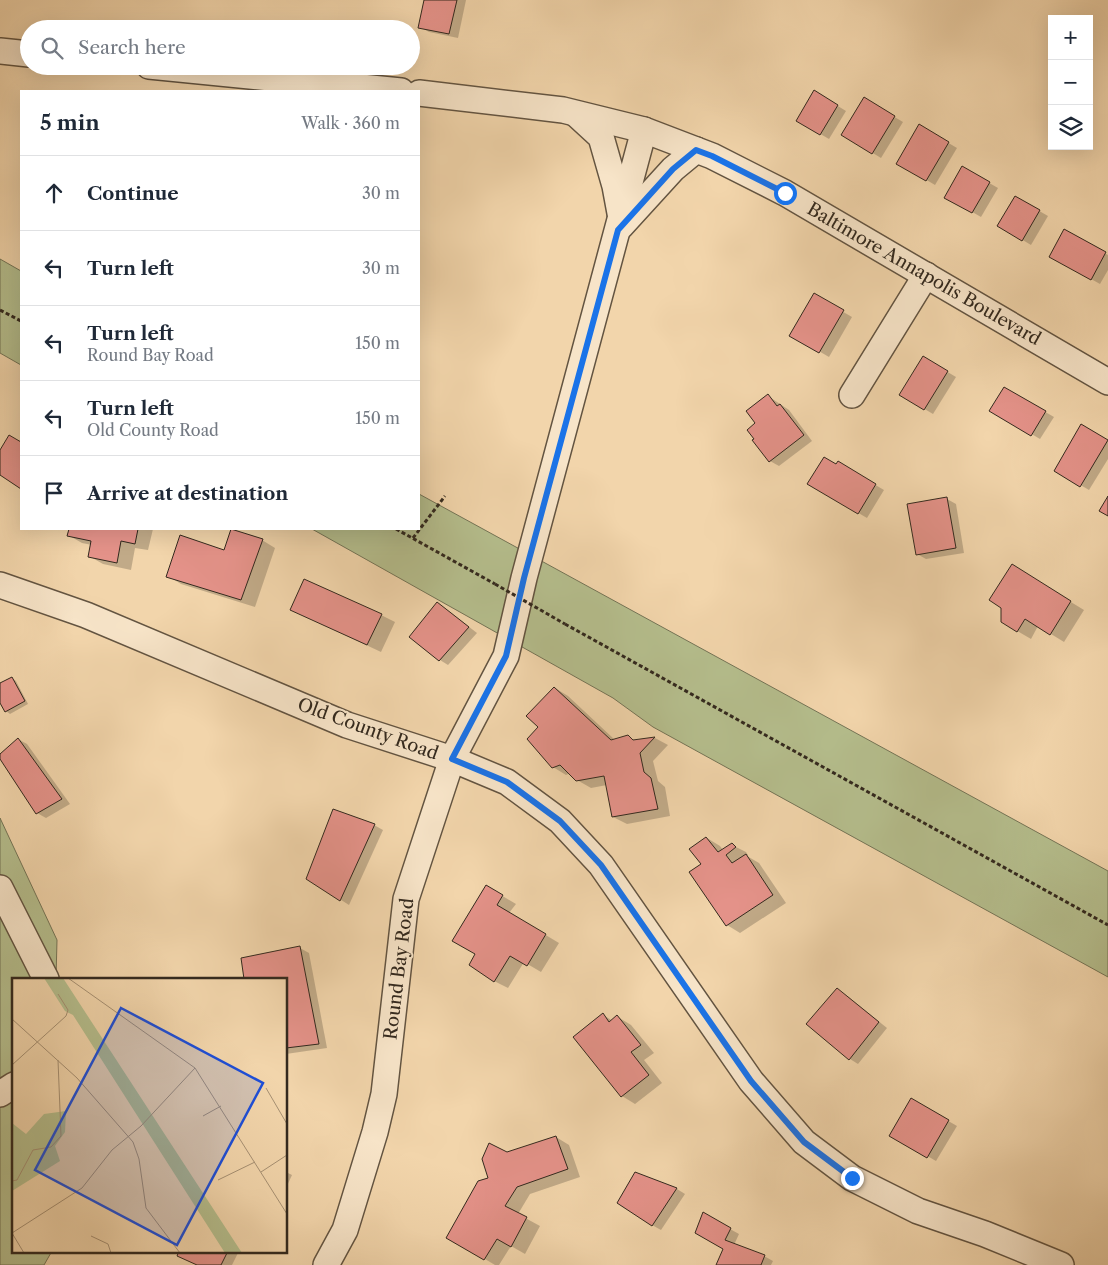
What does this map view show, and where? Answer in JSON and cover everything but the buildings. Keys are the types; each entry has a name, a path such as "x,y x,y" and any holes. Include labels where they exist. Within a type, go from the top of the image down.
{"street":[{"path":"0,51 20,53"},
{"path":"240,75 391,90"},
{"name":"Baltimore Annapolis Boulevard","path":"420,93 563,110 644,130 712,156 785,193 1108,382"},
{"path":"576,114 601,137 615,186 619,223"},
{"name":"Round Bay Road","path":"326,1265 345,1230 375,1132 384,1094 406,899 452,759 506,656 524,578 644,130"},
{"path":"619,223 673,169 696,150"},
{"path":"852,395 926,275"},
{"name":"Old County Road","path":"0,585 86,615 347,725 452,759 507,782 560,821 601,865 751,1081 804,1142 852,1178 918,1211 985,1234 1061,1265"},
{"path":"0,888 45,978"},
{"path":"0,1094 12,1086"}],"path":[{"path":"0,310 20,320"},
{"path":"420,530 445,496"},
{"path":"398,530 1108,925"},
{"path":"414,538 420,530"}],"green space":[{"path":"0,259 20,270 20,364 0,353"},
{"path":"420,495 1108,871 1108,977 653,727 613,698 314,530 420,530"},
{"path":"0,818 57,940 56,978 12,978 12,1252 51,1252 44,1265 0,1265"}],"route":[{"path":"785,193 712,156 696,150 673,169 618,230 524,578 506,656 452,759 507,782 560,821 601,865 751,1081 804,1142 852,1178"}]}
